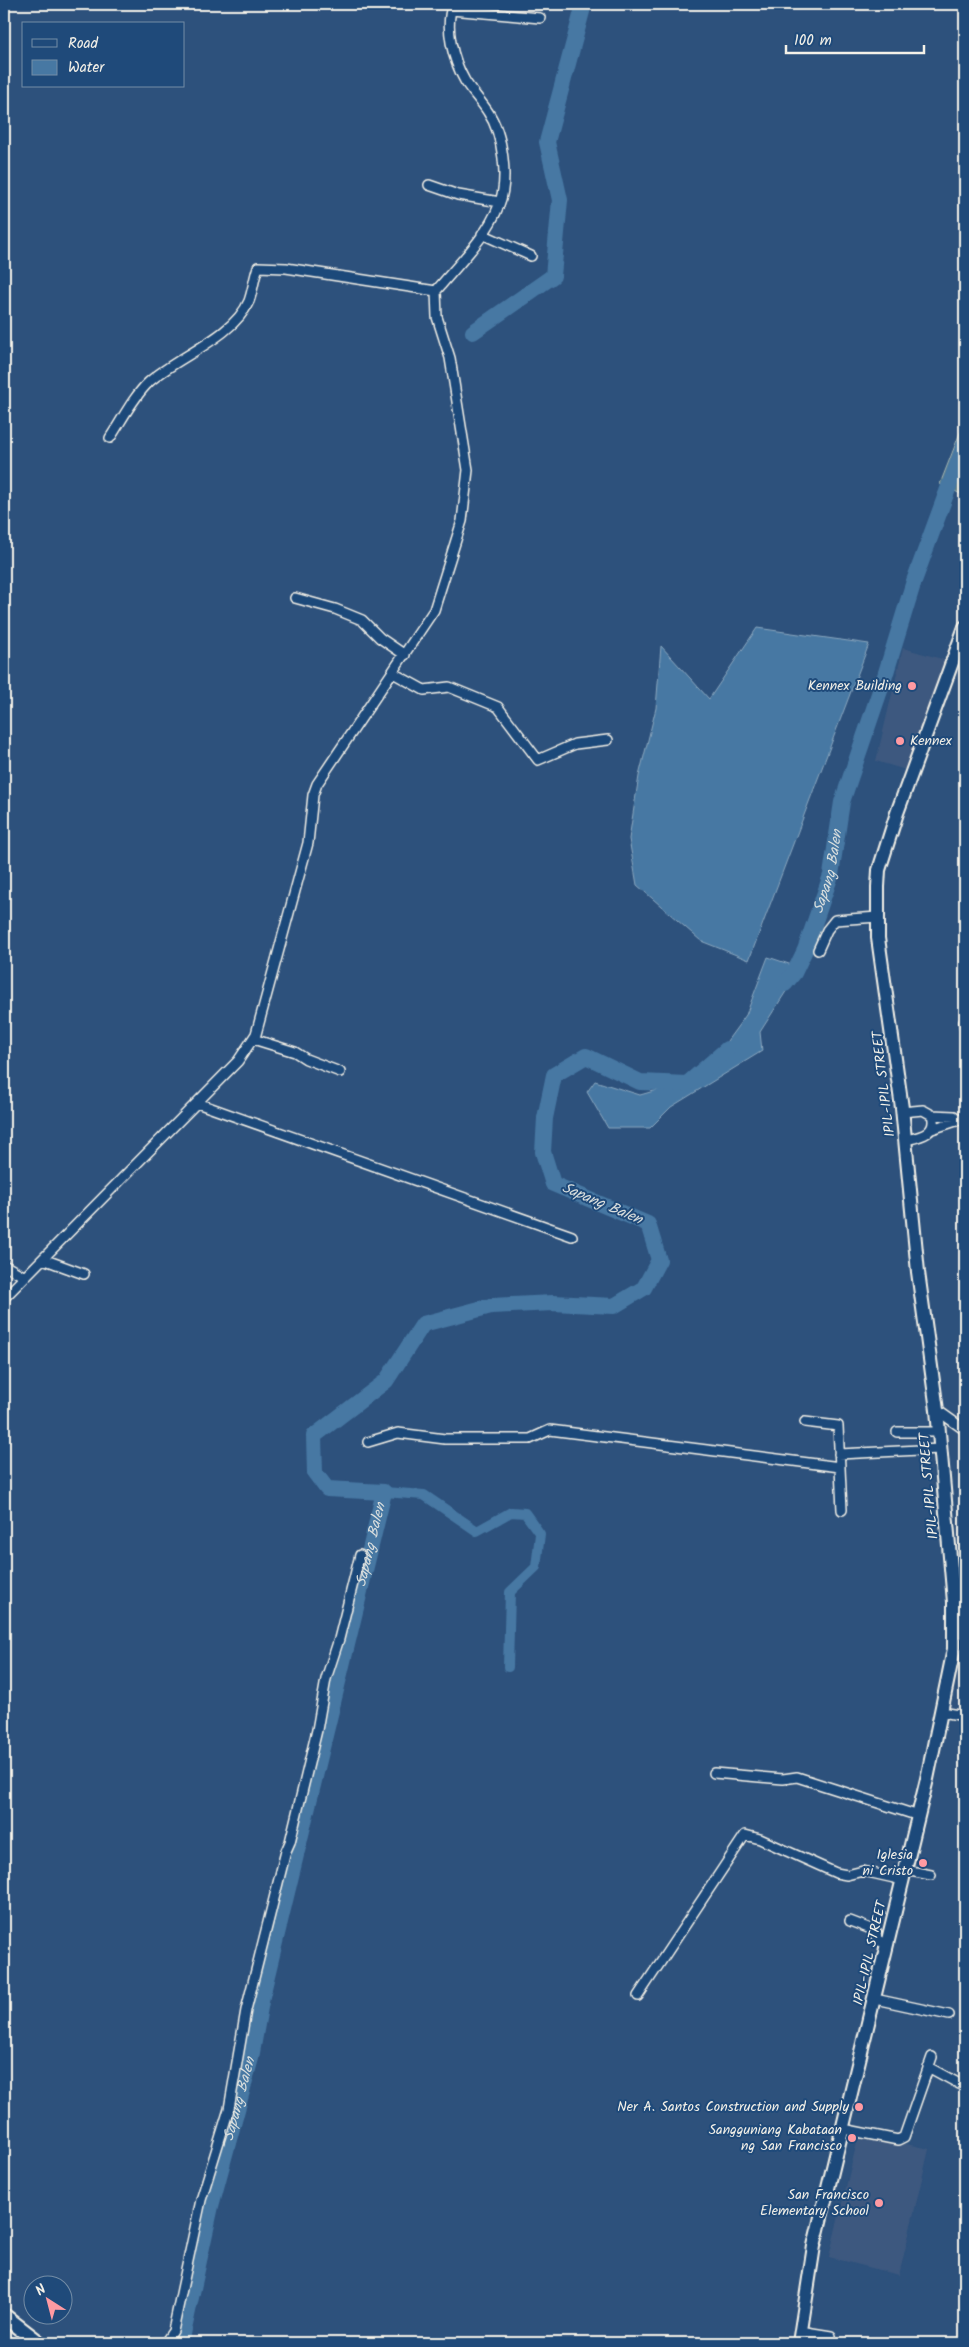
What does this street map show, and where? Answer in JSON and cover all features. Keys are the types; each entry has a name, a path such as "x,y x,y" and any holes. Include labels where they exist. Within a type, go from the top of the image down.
{"main road":[{"path":"4,2316 38,2343"}],"street":[{"path":"4,1298 238,1061 253,1039 283,942 308,843 313,794 317,784 434,610 442,590 462,521 468,483 450,358 437,317 436,291 482,234 500,202 504,184 503,152 489,112 465,81 456,60 451,41 452,7 540,18"},
{"path":"430,185 458,195 500,202"},
{"path":"482,234 531,256"},
{"path":"110,438 148,383 174,362 211,342 243,311 249,301 258,268 286,268 436,291"},
{"path":"295,598 335,609 362,620 380,638 405,655"},
{"name":"IPIL-IPIL STREET","path":"799,2337 814,2246 919,1816 954,1649 955,1623 937,1410 918,1272 906,1140 878,938 878,879 886,848 965,627"},
{"path":"392,673 424,690 449,688 498,707 538,760 575,744 608,740"},
{"path":"818,950 827,930 835,920 878,917"},
{"path":"253,1039 295,1052 306,1059 340,1072"},
{"path":"197,1103 572,1236"},
{"path":"902,1112 923,1110 932,1116 954,1116 962,1120"},
{"path":"932,1116 934,1122 932,1130"},
{"path":"906,1140 923,1136 932,1130 962,1120"},
{"path":"43,1259 84,1274"},
{"path":"4,1265 25,1277"},
{"path":"937,1410 965,1430"},
{"path":"805,1422 838,1426 842,1510"},
{"path":"368,1442 398,1433 445,1439 530,1439 550,1430 840,1467"},
{"path":"897,1432 939,1432"},
{"path":"839,1454 940,1449"},
{"path":"165,2343 173,2331 201,2200 229,2109 246,2010 261,1946 290,1842 317,1730 326,1679 339,1639 360,1555"},
{"path":"942,1712 965,1716"},
{"path":"714,1773 783,1779 797,1777 919,1816"},
{"path":"638,1996 745,1835 760,1839 836,1873 847,1875 863,1871 904,1875 930,1875"},
{"path":"850,1921 876,1931 877,1940 887,1944"},
{"path":"875,1999 949,2015"},
{"path":"843,2129 901,2139 904,2137 932,2057"},
{"path":"928,2067 946,2075 965,2087"},
{"path":"799,2337 831,2336"}],"shaded area":[{"path":"903,648 945,660 906,770 876,761"},
{"name":"San Francisco Elementary School","path":"859,2134 929,2149 899,2275 829,2257"}],"green space":[{"path":"965,420 965,496 940,484"}],"water":[{"path":"757,628 869,644 749,960 701,941 637,885 629,839 639,776 656,708 661,646 709,699"},
{"path":"768,957 801,968 760,1032 762,1051 671,1107 650,1128 608,1128 587,1092 595,1081 640,1095 700,1078 746,1015"}],"waterway":[{"path":"473,332 553,276 560,200 547,142 584,4"},
{"name":"Sapang Balen","path":"785,984 794,973 805,950 831,875 842,802 884,679 914,581 965,443"},
{"name":"Sapang Balen","path":"297,1851 384,1492 327,1489 315,1473 314,1436 386,1381 423,1324 491,1306 553,1303 614,1306 644,1288 659,1260 648,1224 553,1184 543,1152 545,1118 554,1075 586,1056 640,1082 687,1084 727,1049"},
{"path":"384,1492 424,1495 477,1531 511,1512 525,1513 540,1534 536,1567 510,1592 508,1667"},
{"name":"Sapang Balen","path":"181,2343 211,2206 251,2058 262,1996 296,1855"}],"place":[{"name":"Kennex Building","path":"912,686"},
{"name":"Kennex","path":"900,741"},
{"name":"Iglesia ni Cristo","path":"923,1863"},
{"name":"Ner A. Santos Construction and Supply","path":"859,2107"},
{"name":"Sangguniang Kabataan ng San Francisco","path":"852,2138"},
{"name":"San Francisco Elementary School","path":"879,2203"}]}
